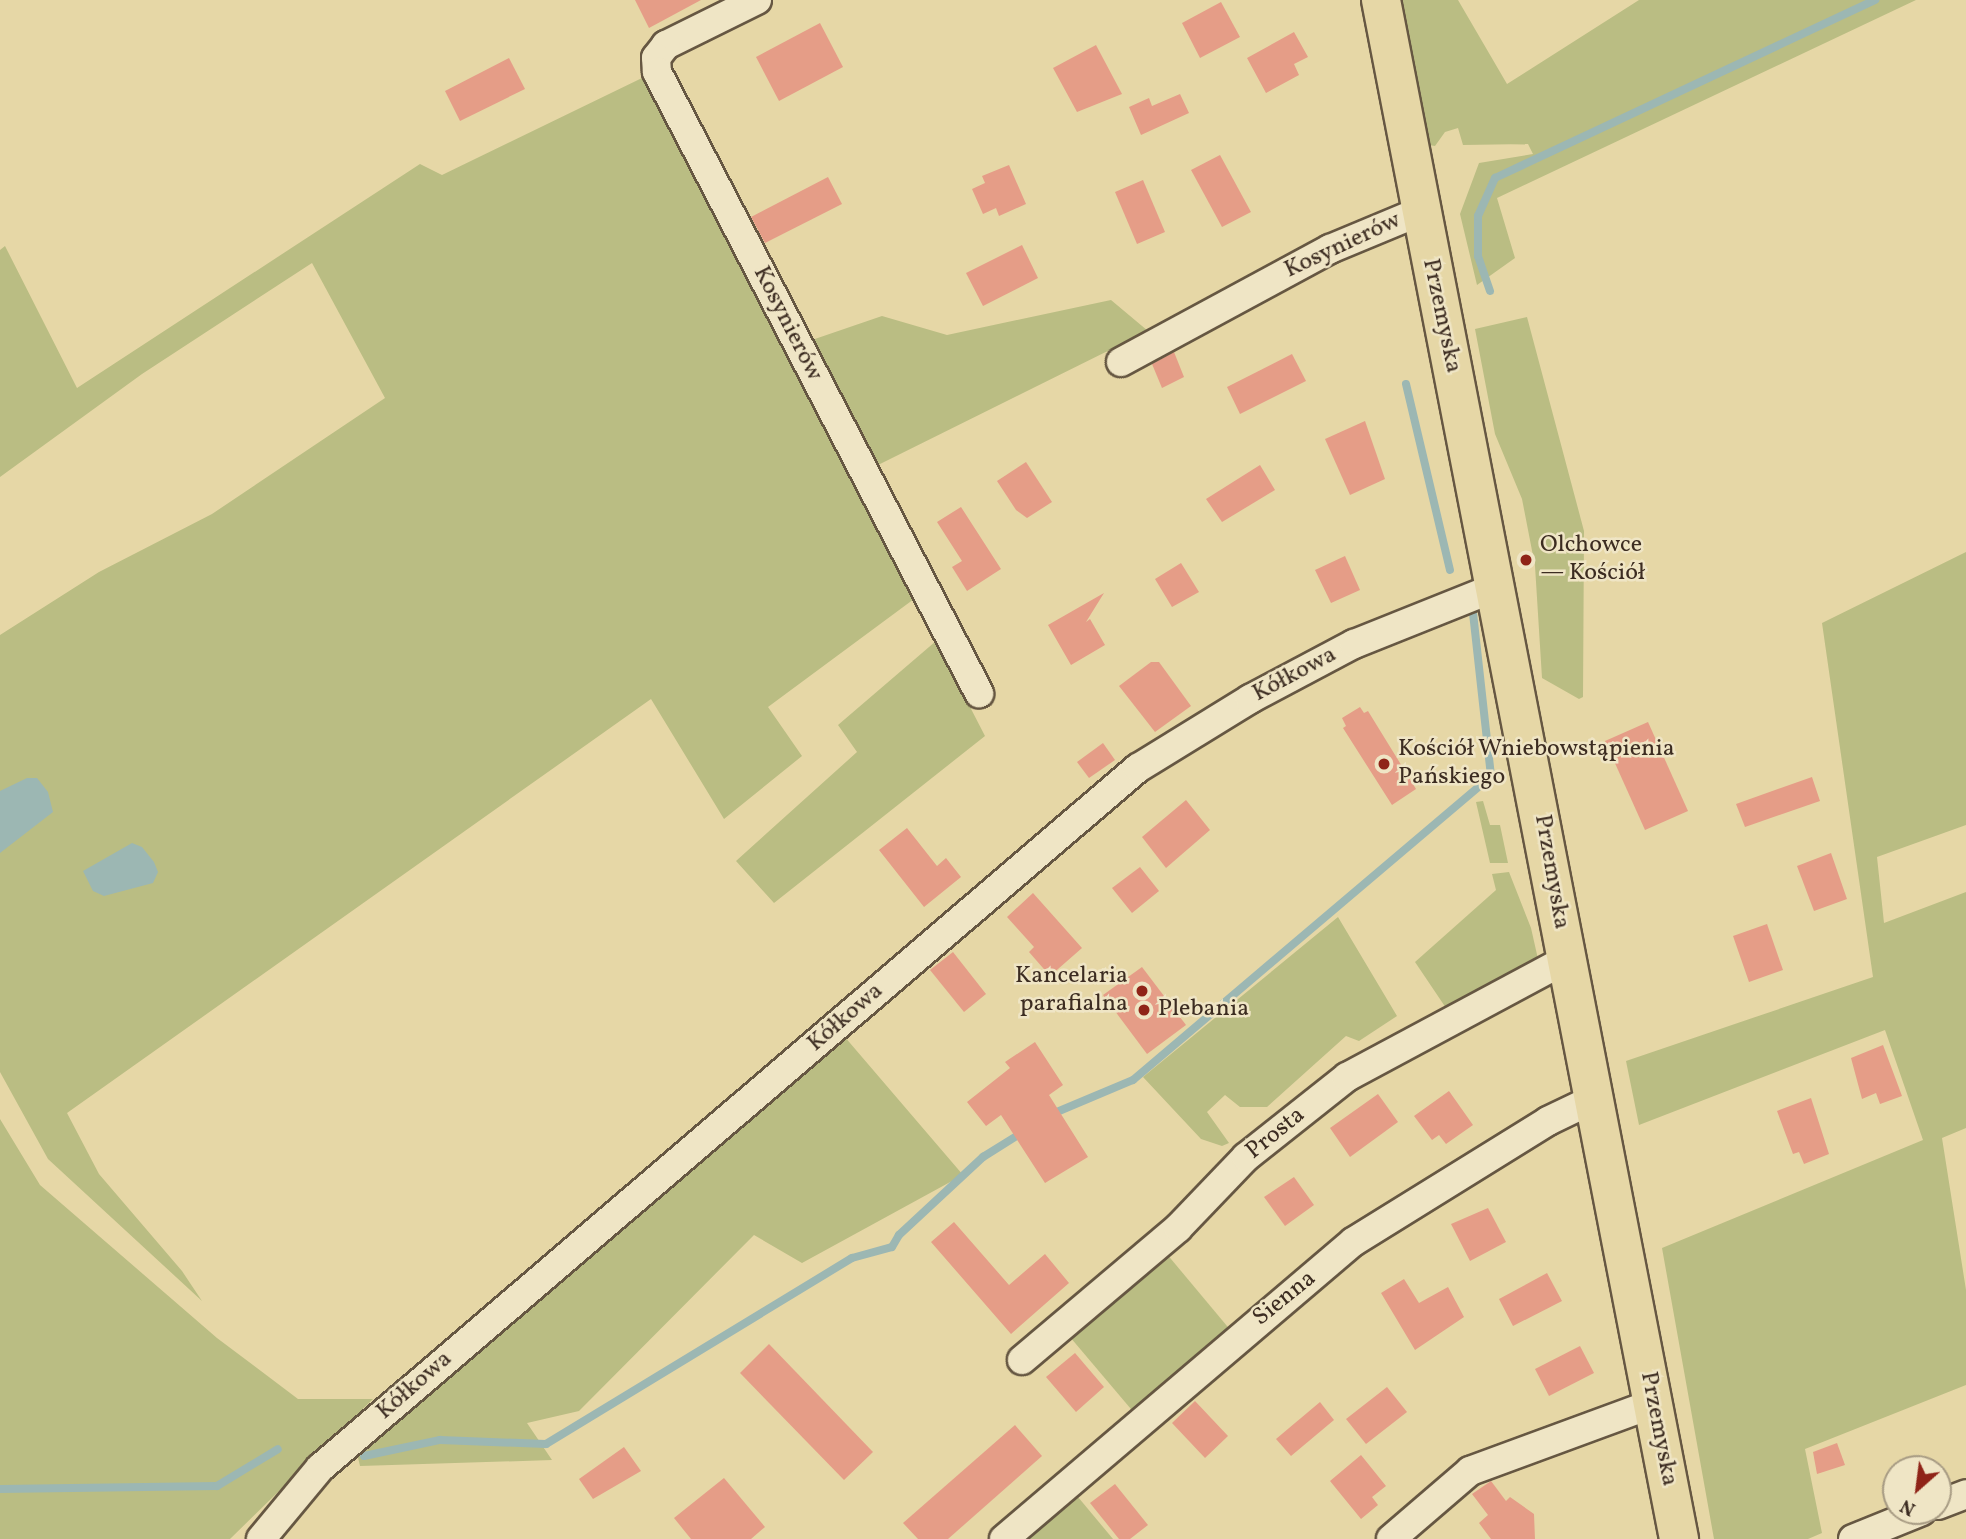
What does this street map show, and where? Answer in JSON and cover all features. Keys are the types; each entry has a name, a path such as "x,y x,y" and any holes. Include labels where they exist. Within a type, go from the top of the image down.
{"main road":[{"name":"Przemyska","path":"1381,0 1419,212 1679,1539"}],"street":[{"name":"Kosynierów","path":"757,0 666,45 656,58 657,72 979,693"},
{"name":"Kosynierów","path":"1121,362 1318,255 1419,212"},
{"name":"Kółkowa","path":"261,1539 320,1468 1138,768 1250,699 1354,644 1494,588"},
{"name":"Prosta","path":"1022,1360 1178,1228 1246,1157 1347,1077 1567,959"},
{"name":"Sienna","path":"1004,1539 1353,1242 1548,1121 1594,1099"},
{"path":"1391,1539 1471,1471 1653,1404"},
{"path":"1853,1539 1888,1525"}],"green space":[{"path":"1400,0 1458,0 1507,84 1639,0 1916,0 1497,198 1515,258 1477,285 1460,214 1479,163 1533,154 1528,144 1463,145 1458,128 1445,132 1435,146 1429,145"},
{"path":"642,78 914,599 768,707 802,756 724,819 651,699 67,1113 99,1174 182,1271 202,1301 48,1159 0,1072 0,635 99,572 212,514 385,398 312,263 142,374 0,477 0,250 5,246 77,388 420,164 442,175"},
{"path":"1111,300 1148,331 874,467 809,341 882,316 947,335"},
{"path":"1527,317 1584,531 1583,697 1579,699 1542,678 1535,566 1522,499 1495,434 1475,329"},
{"path":"1966,552 1966,825 1877,857 1884,923 1966,892 1966,1128 1942,1138 1966,1290 1966,1385 1805,1449 1822,1533 1808,1539 1714,1539 1662,1248 1923,1140 1885,1030 1639,1125 1626,1061 1873,977 1822,623"},
{"path":"936,641 985,736 774,903 736,861 857,752 838,725"},
{"path":"1483,801 1490,825 1500,825 1508,863 1490,863 1476,802"},
{"path":"1509,872 1531,928 1538,959 1526,969 1446,1008 1415,962 1496,890 1492,874"},
{"path":"1338,917 1397,1016 1359,1041 1346,1036 1267,1107 1240,1107 1225,1095 1207,1112 1229,1143 1222,1146 1201,1139 1143,1077"},
{"path":"844,1036 963,1175 802,1263 754,1235 579,1411 527,1423 552,1460 360,1466 356,1449"},
{"path":"0,1119 40,1185 217,1338 298,1399 373,1399 230,1539 0,1539"},
{"path":"1166,1253 1232,1332 1136,1415 1070,1337"},
{"path":"1073,1491 1113,1539 1019,1539"}],"water":[{"path":"27,778 37,778 48,792 53,812 0,853 0,791"},
{"path":"132,843 142,847 154,862 158,872 153,883 104,896 93,891 83,871"}],"building":[{"path":"635,0 701,0 649,28"},
{"path":"1221,2 1240,37 1200,58 1182,23"},
{"path":"820,23 843,67 779,101 756,57"},
{"path":"1294,32 1308,57 1294,64 1299,75 1266,93 1247,58"},
{"path":"1096,45 1122,94 1077,112 1053,68"},
{"path":"509,58 525,89 460,121 445,91"},
{"path":"1180,94 1189,113 1141,135 1129,107 1149,98 1152,106"},
{"path":"1220,155 1251,212 1222,227 1191,170"},
{"path":"1009,165 1026,204 999,216 996,208 983,214 972,189 985,183 982,176"},
{"path":"828,177 842,204 765,243 751,217"},
{"path":"1143,180 1165,232 1137,244 1115,192"},
{"path":"1022,245 1038,278 983,306 966,273"},
{"path":"1174,352 1184,377 1162,388 1152,364"},
{"path":"1292,354 1306,381 1240,414 1227,387"},
{"path":"1365,421 1385,479 1350,495 1325,439"},
{"path":"1026,462 1052,502 1027,518 1016,510 997,481"},
{"path":"1260,465 1275,490 1222,522 1206,499"},
{"path":"961,507 1001,569 967,591 952,567 962,561 937,522"},
{"path":"1345,556 1360,590 1331,603 1315,570"},
{"path":"1181,563 1199,592 1172,607 1155,579"},
{"path":"1104,593 1086,622 1090,619 1105,645 1071,665 1048,625"},
{"path":"1151,662 1159,662 1191,706 1155,732 1119,686"},
{"name":"Kościół Wniebowstąpienia Pańskiego","path":"1360,707 1364,713 1368,711 1416,789 1392,805 1343,728 1346,726 1342,718"},
{"path":"1648,722 1688,811 1645,830 1605,741"},
{"path":"1103,743 1115,760 1089,778 1077,762"},
{"path":"1812,777 1820,801 1745,827 1736,804"},
{"path":"1186,800 1210,830 1166,868 1142,837"},
{"path":"907,828 937,866 946,858 961,877 924,907 879,850"},
{"path":"1831,853 1847,899 1814,911 1797,866"},
{"path":"1140,867 1159,891 1132,913 1112,888"},
{"path":"1033,893 1082,948 1050,976 1029,952 1034,947 1007,917"},
{"path":"1767,924 1783,970 1749,982 1733,936"},
{"path":"953,952 986,994 964,1012 930,970"},
{"name":"Plebania","path":"1142,967 1186,1025 1147,1054 1103,995"},
{"path":"1035,1042 1063,1085 1049,1095 1088,1157 1045,1183 1001,1115 986,1126 967,1102 1010,1068 1005,1062"},
{"path":"1883,1045 1902,1096 1880,1104 1876,1093 1862,1099 1851,1058"},
{"path":"1449,1091 1473,1125 1446,1144 1439,1135 1432,1140 1414,1116"},
{"path":"1378,1094 1398,1122 1350,1157 1330,1128"},
{"path":"1811,1098 1829,1154 1804,1164 1799,1152 1793,1154 1777,1111"},
{"path":"1294,1177 1314,1205 1285,1226 1264,1197"},
{"path":"1488,1208 1506,1242 1470,1261 1451,1224"},
{"path":"954,1222 1009,1285 1045,1254 1069,1283 1011,1334 931,1242"},
{"path":"1547,1273 1562,1301 1513,1326 1499,1299"},
{"path":"1404,1279 1419,1303 1448,1287 1464,1317 1415,1350 1381,1293"},
{"path":"769,1344 873,1452 844,1480 740,1373"},
{"path":"1580,1346 1594,1373 1549,1396 1535,1369"},
{"path":"1075,1353 1104,1387 1076,1412 1046,1377"},
{"path":"1387,1387 1407,1412 1366,1444 1346,1419"},
{"path":"1195,1401 1228,1436 1205,1458 1172,1423"},
{"path":"1320,1402 1334,1420 1291,1456 1276,1439"},
{"path":"1015,1425 1042,1456 948,1539 918,1539 903,1523"},
{"path":"1837,1443 1845,1465 1817,1474 1813,1452"},
{"path":"624,1447 641,1471 593,1499 579,1479"},
{"path":"1361,1455 1386,1486 1372,1497 1378,1505 1361,1519 1330,1481"},
{"path":"724,1478 765,1527 751,1539 691,1539 674,1518"},
{"path":"1491,1481 1506,1501 1510,1497 1534,1514 1535,1539 1491,1539 1479,1523 1488,1515 1472,1494"},
{"path":"1115,1484 1148,1525 1130,1539 1119,1539 1090,1503"}],"waterway":[{"path":"1490,291 1478,256 1478,216 1495,178 1875,0"},
{"path":"1406,384 1450,570"},
{"path":"1052,1114 1133,1080 1491,776 1473,613"},
{"path":"364,1456 440,1440 546,1444 852,1258 892,1247 899,1235 983,1157 1023,1132"},
{"path":"0,1489 217,1486 278,1449"}],"place":[{"name":"Olchowce — Kościół","path":"1526,560"},
{"name":"Kościół Wniebowstąpienia Pańskiego","path":"1384,764"},
{"name":"Kancelaria parafialna","path":"1142,991"},
{"name":"Plebania","path":"1144,1010"}]}
